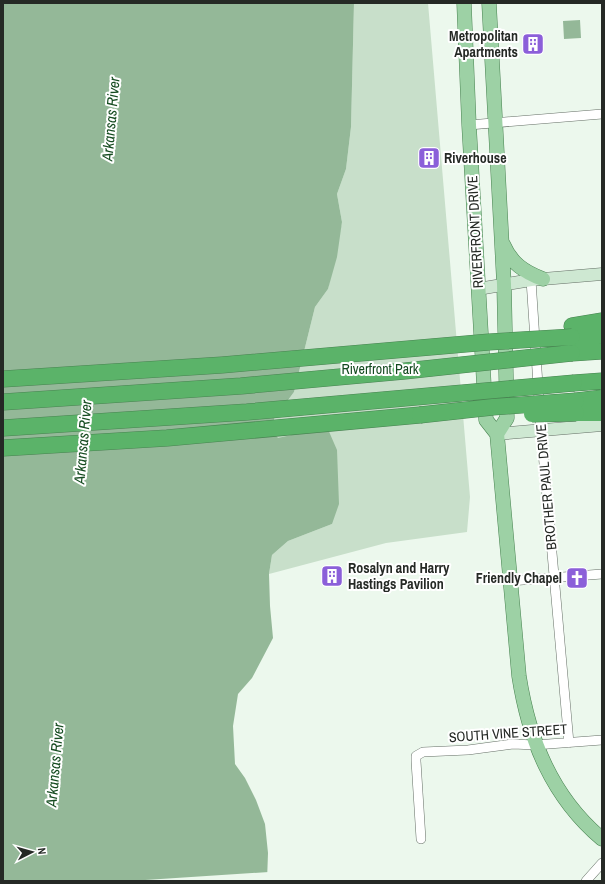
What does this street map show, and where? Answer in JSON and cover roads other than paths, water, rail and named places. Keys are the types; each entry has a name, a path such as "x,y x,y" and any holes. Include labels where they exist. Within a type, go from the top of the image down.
{"highway":[{"path":"572,339 602,321"},
{"path":"3,379 214,365 489,342 499,335 572,339 602,351"},
{"path":"3,402 241,386 405,371 572,339 602,335"},
{"path":"3,428 247,412 602,381"},
{"path":"576,407 602,398"},
{"path":"3,448 167,438 493,407 576,407 602,413"}],"main road":[{"name":"RIVERFRONT DRIVE","path":"464,3 469,125 486,420 497,434 521,691 527,719 535,745 547,770 569,804 584,822 602,839"},
{"path":"489,3 496,123"},
{"name":"RIVERFRONT DRIVE","path":"496,123 504,284 507,418 497,434"},
{"path":"501,239 516,264 537,279"},
{"path":"478,288 537,279 602,274"},
{"path":"497,434 602,425"}],"street":[{"path":"469,125 602,114"},
{"name":"BROTHER PAUL DRIVE","path":"537,279 541,430 569,743"},
{"path":"510,581 602,574"},
{"name":"SOUTH VINE STREET","path":"422,839 416,756 423,752 468,750 513,744 535,745 602,740"},
{"path":"586,881 602,863"}],"water":[{"name":"Arkansas River","path":"3,3 354,3 351,127 346,169 337,194 342,222 337,257 328,289 315,307 294,392 274,419 274,433 278,438 327,427 337,450 339,504 332,524 288,541 272,555 269,574 273,638 252,678 238,694 233,726 235,764 245,778 256,800 265,824 268,853 267,881 3,881"},
{"path":"580,20 581,38 564,39 563,21"}],"place":[{"name":"Metropolitan Apartments","path":"533,44"},
{"name":"Riverhouse","path":"429,158"},
{"name":"Rosalyn and Harry Hastings Pavilion","path":"332,576"},
{"name":"Friendly Chapel","path":"577,578"}],"park label":[{"name":"Riverfront Park","path":"380,369"}]}
